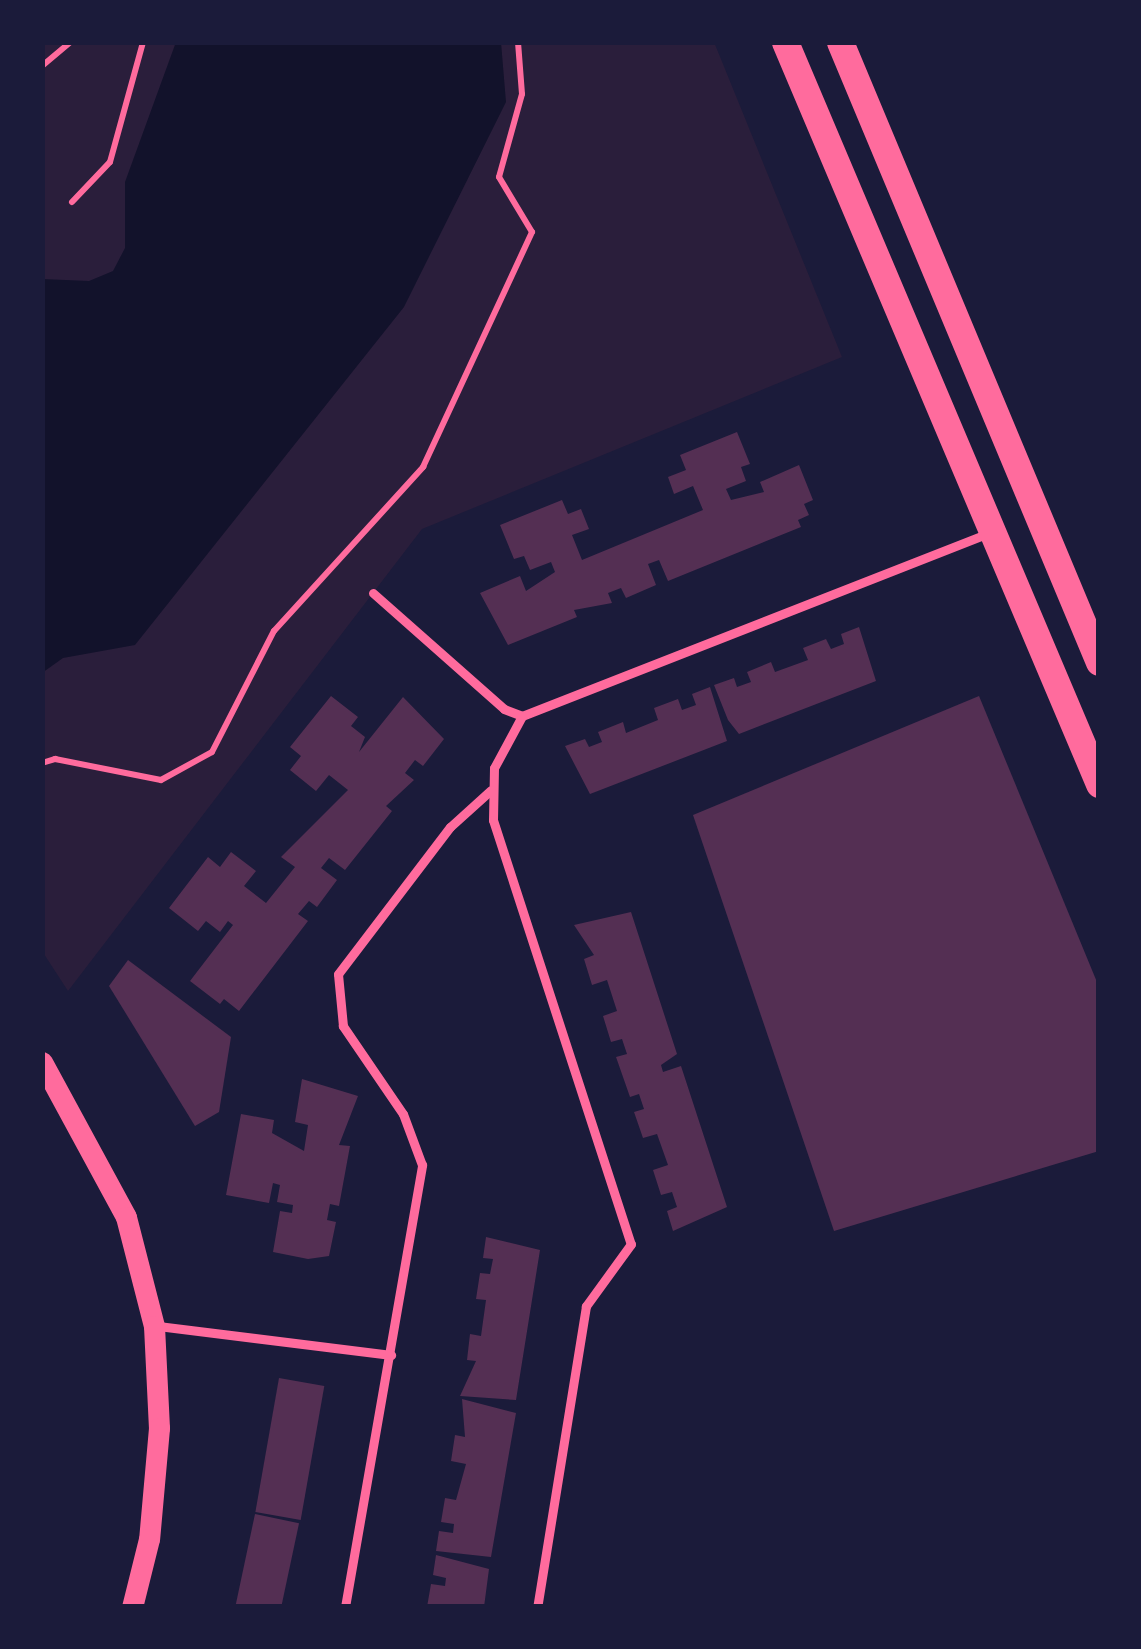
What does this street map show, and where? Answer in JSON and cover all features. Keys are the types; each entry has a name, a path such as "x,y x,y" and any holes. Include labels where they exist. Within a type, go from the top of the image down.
{"main road":[{"path":"785,42 1099,784"},
{"path":"840,42 1099,662"}],"street":[{"path":"42,1062 126,1217 154,1326 159,1428 149,1539 132,1607"}],"lane":[{"path":"373,593 504,710 522,716 992,532"},
{"path":"345,1607 422,1165 404,1114 343,1026 338,974 450,827 491,790 522,716"},
{"path":"491,790 493,820 631,1244 586,1306 537,1607"},
{"path":"154,1326 391,1355"}],"path":[{"path":"42,66 71,42"},
{"path":"72,202 110,162 143,42"},
{"path":"42,764 55,759 161,779 212,752 274,631 423,467 532,232 499,177 522,94 518,42"}],"shaded area":[{"path":"42,42 714,42 842,357 422,529 68,991 42,951"},
{"path":"176,42 501,42 506,102 404,307 135,645 63,658 42,673 42,279 89,281 113,271 125,248 125,182"}],"building":[{"path":"737,432 750,464 741,467 746,481 726,489 731,500 764,492 760,482 799,465 813,500 804,504 809,515 798,520 801,527 668,581 659,560 648,564 656,585 626,598 621,588 608,593 612,603 574,610 577,617 508,645 480,593 520,576 526,591 555,572 551,562 530,570 524,556 514,559 500,525 562,500 568,514 581,509 589,529 572,535 582,560 703,510 693,486 674,494 668,477 686,470 680,455"},
{"path":"859,627 876,681 739,734 714,685 734,678 737,687 751,682 747,672 771,662 775,672 808,660 803,648 826,639 831,649 844,644 841,634"},
{"path":"710,687 727,741 590,794 565,746 585,739 589,747 602,742 598,732 623,722 626,733 658,720 654,708 678,699 682,710 696,705 692,694"},
{"path":"331,696 358,717 351,726 365,737 359,752 403,697 444,739 423,766 415,760 405,773 414,780 386,806 392,811 345,870 329,858 321,868 337,880 317,907 309,901 298,914 308,921 239,1011 224,999 220,1004 190,981 233,925 228,921 220,932 206,921 198,931 169,908 208,857 220,867 231,852 256,871 244,886 266,903 295,867 281,857 348,790 329,775 316,791 290,770 301,756 290,747"},
{"path":"979,696 1099,987 1099,1151 834,1231 693,815"},
{"path":"631,912 677,1054 661,1065 663,1072 681,1066 727,1207 673,1231 667,1211 677,1207 672,1192 661,1195 653,1170 668,1165 657,1134 643,1138 634,1112 644,1109 639,1094 630,1097 616,1057 627,1054 622,1039 611,1042 603,1016 617,1011 607,980 592,985 584,959 594,955 574,925"},
{"path":"128,960 231,1037 219,1112 195,1126 109,986"},
{"path":"302,1079 358,1096 339,1145 350,1146 339,1206 330,1204 327,1220 336,1222 329,1256 308,1259 273,1252 280,1211 292,1213 293,1205 277,1202 280,1185 273,1183 269,1203 226,1195 241,1114 274,1120 272,1133 304,1151 308,1125 295,1122"},
{"path":"486,1237 540,1250 516,1400 460,1396 476,1361 467,1360 470,1334 481,1336 486,1300 476,1299 480,1273 490,1274 493,1259 483,1258"},
{"path":"279,1378 324,1386 301,1520 255,1512"},
{"path":"462,1399 516,1413 491,1557 436,1551 439,1531 453,1533 454,1524 441,1522 445,1498 456,1500 466,1464 451,1461 455,1435 465,1437"},
{"path":"255,1514 299,1523 281,1607 235,1607"},
{"path":"436,1555 489,1569 484,1607 427,1607 431,1584 445,1586 446,1578 433,1575"}]}
